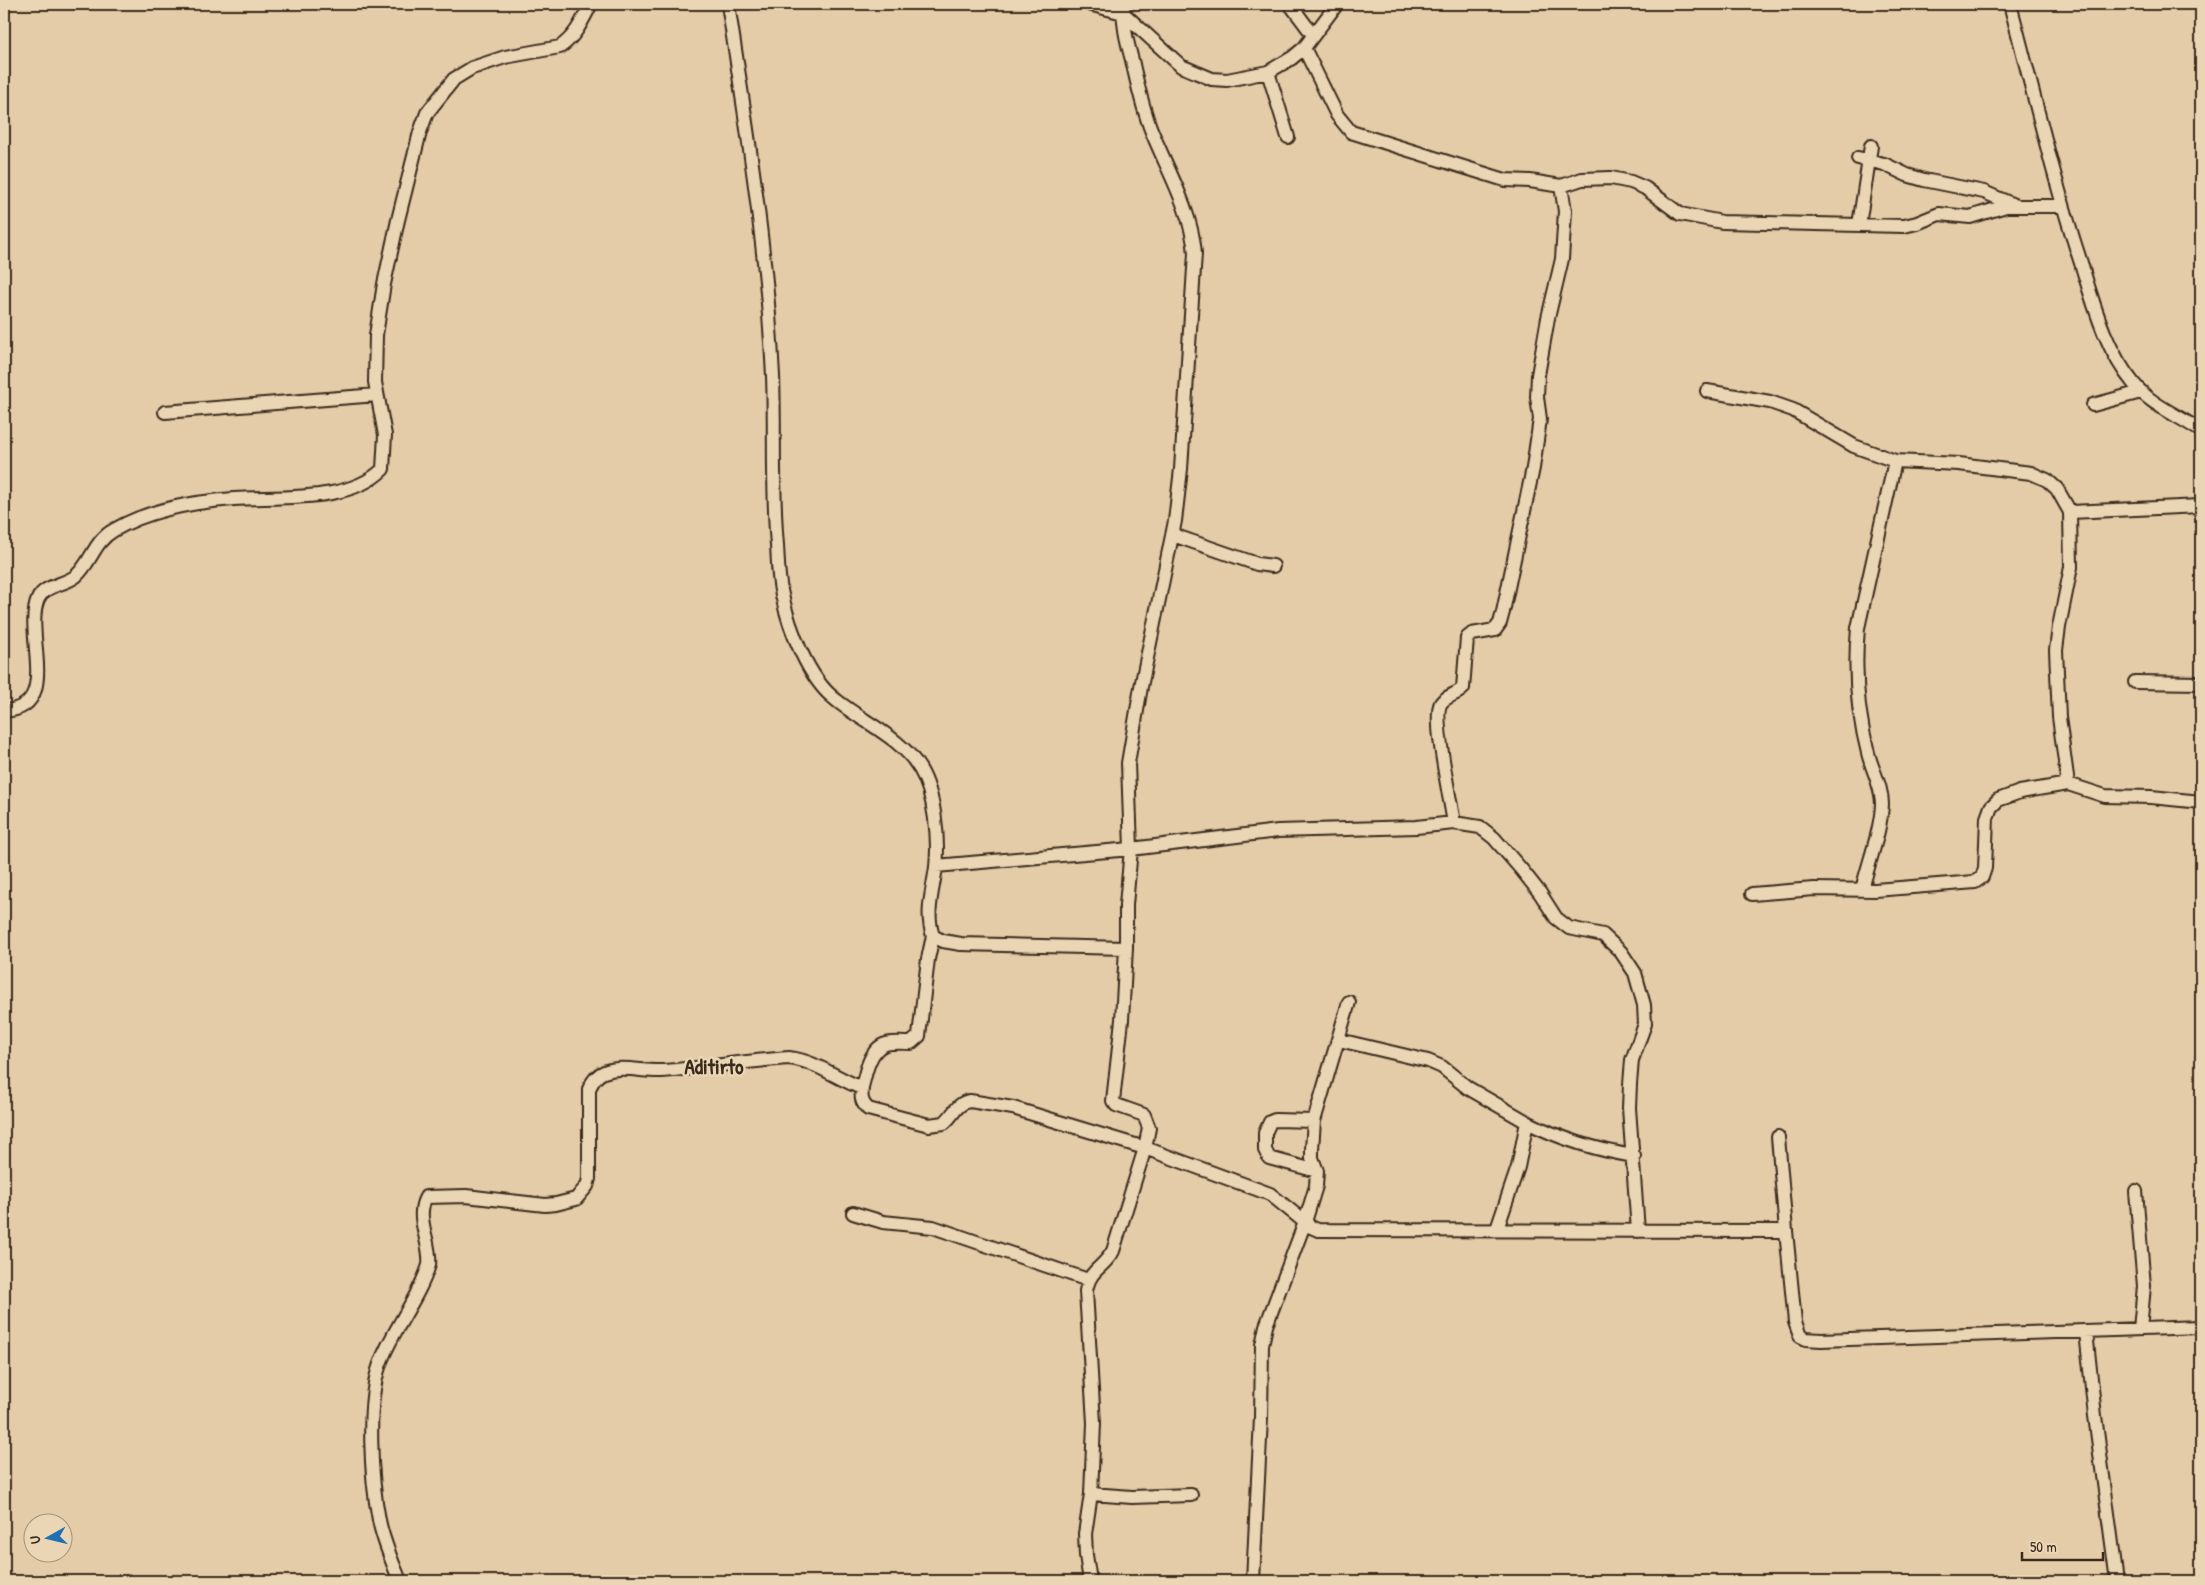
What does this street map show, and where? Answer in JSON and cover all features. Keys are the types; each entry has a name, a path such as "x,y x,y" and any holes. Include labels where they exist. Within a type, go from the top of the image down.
{"street":[{"path":"4,711 20,709 27,705 34,691 37,676 34,612 40,596 46,590 68,581 78,574 98,542 104,536 137,519 178,506 234,499 327,493 353,488 366,483 383,469 386,453 385,434 374,368 379,310 414,155 427,112 454,79 472,68 505,57 560,47 580,27 591,4"},
{"path":"728,4 765,258 773,376 774,519 781,594 803,655 823,688 834,699 891,739 920,769 926,784 936,824 936,866 929,916 933,936 928,959 919,1036 911,1044 889,1043 877,1049 867,1069 862,1088 861,1097 863,1104 868,1109 916,1123 937,1126 944,1123 957,1106 963,1102 977,1101 1013,1108 1145,1148 1270,1194 1318,1230 1786,1231"},
{"path":"1089,4 1124,8 1166,54 1180,66 1198,74 1227,80 1268,72 1292,58 1304,48 1337,4"},
{"path":"1290,4 1313,36"},
{"path":"2010,4 2062,206 2104,332 2117,360 2141,392 2148,399 2201,431"},
{"path":"1090,1581 1086,1560 1085,1534 1091,1494 1094,1423 1086,1317 1088,1280 1109,1258 1113,1251 1145,1148 1149,1128 1144,1114 1116,1105 1113,1102 1112,1096 1123,1012 1126,905 1131,849 1128,776 1130,743 1173,535 1181,469 1195,274 1194,242 1174,182 1150,128 1140,99 1127,40 1124,8"},
{"path":"1304,48 1337,115 1351,132 1505,180 1530,181 1561,186 1582,179 1611,178 1645,188 1680,214 1722,222 1908,226 1935,214 1970,217 1995,208 2014,205 2062,206"},
{"path":"1268,72 1288,138"},
{"path":"1860,225 1864,158 1871,146"},
{"path":"1864,158 1924,180 1984,192 2014,205"},
{"path":"1454,823 1439,729 1439,708 1446,698 1460,692 1463,688 1467,638 1472,634 1495,630 1500,623 1503,612 1533,468 1540,419 1536,397 1538,375 1562,259 1566,211 1561,186"},
{"path":"1706,391 1770,402 1793,410 1854,446 1895,461 1959,464 2025,472 2047,480 2057,489 2070,512 2071,567 2056,650 2059,717 2068,784"},
{"path":"2093,405 2141,392"},
{"path":"165,412 377,395"},
{"path":"1862,890 1882,803 1878,781 1868,756 1858,705 1855,671 1856,651 1860,619 1895,461"},
{"path":"2070,512 2201,506"},
{"path":"1173,535 1257,564 1273,566"},
{"path":"2135,682 2201,682"},
{"path":"1752,894 1814,890 1862,890 1975,882 1982,877 1985,868 1987,818 1991,807 1998,800 2020,792 2068,784 2105,796 2151,797 2201,802"},
{"path":"936,866 1131,849 1278,831 1454,823 1480,827 1494,838 1540,893 1556,918 1569,928 1603,935 1621,952 1635,973 1644,1005 1645,1024 1632,1060 1629,1108 1638,1231"},
{"path":"933,936 943,941 961,944 1126,948"},
{"path":"1253,1581 1262,1345 1266,1326 1305,1222 1316,1186 1317,1171 1312,1158 1314,1121 1349,1002"},
{"path":"1339,1040 1428,1061 1442,1067 1468,1088 1555,1136 1605,1152 1634,1156"},
{"path":"400,1581 379,1521 373,1458 373,1401 380,1364 429,1265 429,1254 423,1223 423,1202 426,1196 474,1196 544,1205 576,1199 587,1186 589,1179 589,1089 596,1078 610,1070 672,1070 789,1058 803,1060 840,1080 862,1088"},
{"path":"1314,1121 1275,1120 1270,1122 1265,1133 1265,1150 1272,1160 1317,1171"},
{"path":"1497,1229 1518,1167 1527,1122"},
{"path":"1778,1137 1795,1322 1800,1336 1806,1339 2086,1332 2201,1327"},
{"path":"2136,1191 2144,1286 2140,1329"},
{"path":"854,1213 883,1222 933,1227 1088,1280"},
{"path":"2086,1332 2117,1581"},
{"path":"1091,1494 1132,1496 1190,1495"}],"district":[{"name":"Aditirto","path":"714,1066"}]}
